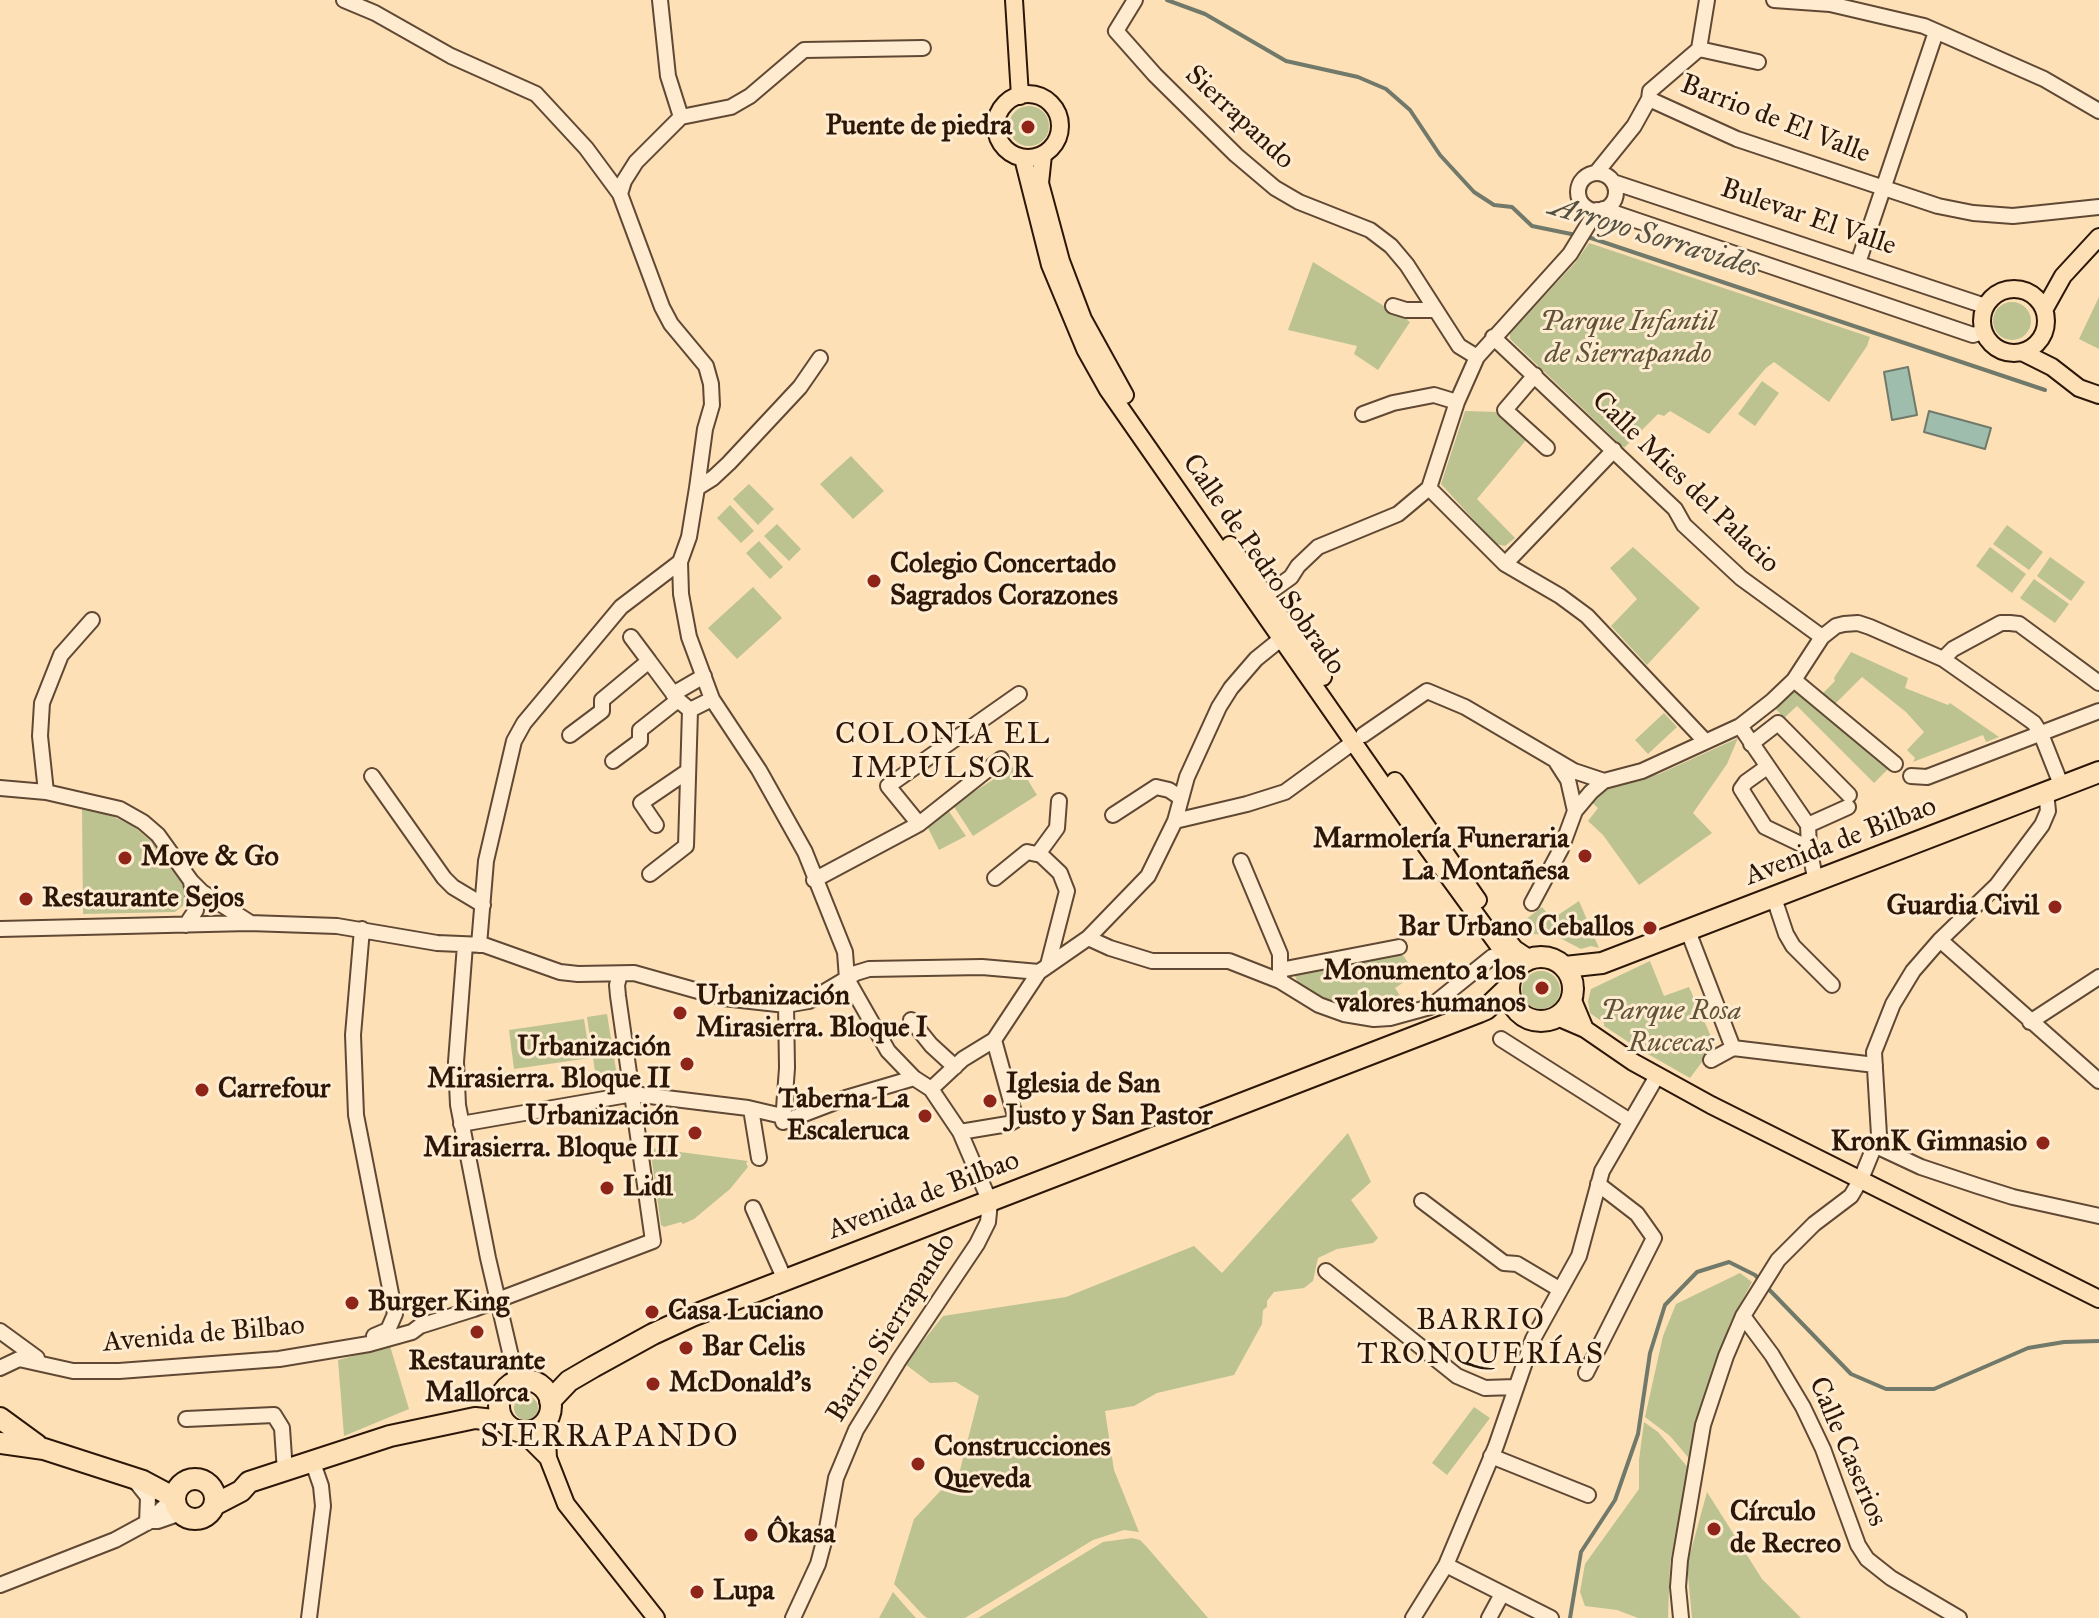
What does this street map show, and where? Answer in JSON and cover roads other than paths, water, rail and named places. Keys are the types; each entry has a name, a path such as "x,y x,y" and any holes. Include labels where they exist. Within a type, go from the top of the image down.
{"highway":[{"name":"Avenida de Bilbao","path":"1565,967 1602,963 2099,772"},
{"path":"1548,958 1565,967 1572,994 1564,1012 1557,1017 1536,1021 1517,1011 1512,1004 1510,982 1516,969 1530,959 1548,958"},
{"name":"Avenida de Bilbao","path":"1572,994 1602,963"},
{"name":"Avenida de Bilbao","path":"1486,1009 1510,982"},
{"name":"Avenida de Bilbao","path":"547,1395 653,1334 785,1280 1486,1009 1517,1011"},
{"path":"531,1381 547,1395 549,1416 533,1431 515,1430 501,1414 506,1388 517,1382 531,1381"},
{"path":"179,1499 196,1479 222,1484 238,1480 249,1482 398,1434 501,1414"},
{"path":"0,1418 44,1449"},
{"path":"0,1443 44,1449 136,1479 155,1479 199,1518 209,1513 214,1505 215,1495 208,1483"},
{"path":"214,1505 241,1491 249,1482"}],"main road":[{"path":"1014,0 1026,95"},
{"path":"1024,0 1026,95"},
{"path":"1026,95 1050,103 1060,121 1057,141 1043,155 1023,158 1005,147 997,128 1003,108 1026,95"},
{"name":"Calle de Pedro Sobrado","path":"1043,155 1040,183 1061,261 1083,319 1119,387 1266,595 1418,835 1504,953 1510,982"},
{"name":"Calle de Pedro Sobrado","path":"1023,158 1050,265 1085,349 1108,390 1282,638 1503,934 1515,949 1530,959"},
{"path":"2044,310 2031,294 2015,289 2006,290 1990,299 1985,306 1983,332 1994,347 2013,354 2040,341 2044,331 2044,310 2063,276 2099,237"},
{"path":"2031,294 2063,276"},
{"path":"2040,341 2052,367"},
{"path":"2022,352 2052,367 2079,388 2099,395"},
{"path":"1572,994 1585,1029"},
{"path":"1557,1017 1585,1029 1657,1076 2099,1299"},
{"path":"546,1422 548,1458 561,1495 570,1511 656,1618"},
{"path":"522,1432 548,1458"}],"street":[{"path":"344,0 387,19 466,63 536,94 586,148 620,194 662,307 671,324 706,366 711,384 712,405 705,429 689,537 680,562 681,594 689,637 712,699 759,770 805,852 845,952 847,979 888,1051 914,1078 931,1089 960,1132 990,1202"},
{"path":"660,0 668,76 681,117"},
{"name":"Sierrapando","path":"1135,0 1116,31 1155,75 1236,155 1275,188 1299,202 1370,230 1391,246 1407,265 1459,346 1477,357"},
{"name":"Barrio de El Valle","path":"1606,177 1612,153 1634,126 1649,99 1650,91 1699,49 1707,0"},
{"path":"1774,0 1828,2 1903,20 2044,79 2099,111"},
{"name":"Barrio de El Valle","path":"1858,263 1936,32"},
{"path":"620,194 636,162 681,117 731,107 750,96 804,50 923,48"},
{"name":"Barrio de El Valle","path":"1699,49 1758,62"},
{"name":"Barrio de El Valle","path":"1649,99 1737,139 1938,206 1994,215 2027,215 2099,207"},
{"path":"1266,595 1291,577 1318,547 1398,514 1429,488 1457,402 1477,357 1576,247 1594,208 1615,198 1606,177 1586,177 1580,185 1579,195 1594,208"},
{"name":"Bulevar El Valle","path":"1606,177 1985,306"},
{"name":"Bulevar El Valle","path":"1594,208 1973,335 1983,332"},
{"path":"1393,306 1406,310 1435,310"},
{"name":"Calle Mies del Palacio","path":"1493,337 1677,511 1684,525 1741,578 1822,637"},
{"path":"697,488 729,463 800,387 820,358"},
{"path":"1535,375 1505,410 1547,448"},
{"path":"1363,414 1393,403 1434,395 1457,402"},
{"path":"1505,564 1614,450"},
{"path":"1429,488 1505,564 1560,596 1587,616 1705,741"},
{"path":"517,1382 461,1124 456,1062 472,945 483,905 486,861 514,741 524,723 621,607 680,562"},
{"path":"46,792 39,720 45,695 61,655 92,620"},
{"path":"1175,821 1285,792 1427,691 1465,707 1585,777 1604,781 1642,771 1740,726 1794,680 1822,637 1836,626 1858,623 1943,659 2034,723 2041,734 2054,790 2042,825 1997,885 1940,940 1899,993 1878,1039 1875,1065 1880,1115 1876,1146 1861,1179 1851,1196 1795,1241 1768,1274 1743,1316 1726,1356 1703,1425 1680,1560 1681,1618"},
{"path":"1943,659 1953,649 2001,623 2019,624 2099,683"},
{"path":"631,637 680,701 688,771 686,846 650,874"},
{"path":"0,929 249,923 362,929 437,943 500,949 560,972 649,976 723,998 786,1005 809,1001 869,969 944,966 1043,968 1088,938 1148,876 1175,821 1193,763 1231,688 1256,659 1282,638"},
{"path":"570,735 602,711 602,700 649,661"},
{"path":"613,761 640,741 640,730 680,701 704,676"},
{"path":"1794,680 1895,764"},
{"path":"919,824 888,786 1019,694"},
{"path":"680,701 712,699"},
{"path":"1911,776 1927,777 2099,711"},
{"path":"1751,744 1778,723 1848,801 1808,825"},
{"path":"1740,726 1808,825 1816,882"},
{"path":"814,880 919,824 1001,759"},
{"path":"1556,761 1568,780 1575,811"},
{"path":"1767,767 1741,789 1765,827 1809,848"},
{"path":"656,825 641,803 688,771"},
{"path":"372,776 444,878 483,905"},
{"path":"1532,903 1561,849 1575,811 1604,781"},
{"path":"1113,815 1156,787 1169,790 1181,798"},
{"path":"0,788 46,792 120,809 143,822 165,844 212,924"},
{"path":"1038,854 1057,828 1059,801"},
{"path":"931,1089 955,1067 994,1040 1043,968 1067,891 1060,873 1038,854 1027,852 995,878"},
{"path":"1241,861 1280,954 1280,976"},
{"path":"193,888 249,923"},
{"path":"186,925 196,910 193,888"},
{"path":"1774,898 1793,946 1832,985"},
{"path":"362,929 353,1035 356,1115 395,1314 408,1324 420,1326"},
{"path":"1688,931 1733,1048"},
{"path":"1088,938 1092,942 1152,961 1229,961 1280,976 1319,1005 1367,1019 1390,1018 1430,1007 1492,957 1504,953"},
{"path":"1940,940 2099,1081"},
{"path":"1280,976 1399,947"},
{"path":"620,974 617,985 633,1094"},
{"path":"2030,1022 2099,977"},
{"path":"782,1119 787,1068 786,1005"},
{"path":"911,1020 931,1045 955,1067"},
{"path":"1501,1039 1630,1121"},
{"path":"960,1132 1014,1121 994,1040"},
{"path":"1711,1060 1733,1048 1875,1065"},
{"path":"1413,1618 1446,1565 1491,1456 1533,1339 1579,1256 1598,1184 1608,1159 1657,1076"},
{"path":"461,1124 633,1094 751,1109 782,1119 914,1078"},
{"name":"Avenida de Bilbao","path":"0,1368 19,1359 85,1372 303,1357 412,1332 420,1326 653,1241 633,1094"},
{"path":"751,1109 759,1158"},
{"path":"1876,1146 1964,1182 2013,1197 2099,1216"},
{"path":"1586,1373 1654,1238 1637,1214 1598,1184"},
{"path":"1422,1201 1504,1263 1517,1264 1559,1289"},
{"name":"Barrio Sierrapando","path":"793,1618 821,1553 836,1478 856,1430 977,1244 988,1222 990,1202"},
{"path":"753,1208 785,1280"},
{"path":"1326,1271 1457,1376 1485,1388 1515,1387"},
{"name":"Avenida de Bilbao","path":"360,1344 386,1332 395,1314"},
{"name":"Calle Caserios","path":"1743,1316 1772,1355 1803,1407 1823,1449 1858,1545 1867,1559 1891,1578 1959,1618"},
{"name":"Avenida de Bilbao","path":"0,1331 52,1366"},
{"path":"186,1419 274,1415 282,1428 285,1472"},
{"path":"1491,1456 1588,1495"},
{"path":"309,1618 323,1506 321,1486 313,1463"},
{"path":"136,1479 148,1497 149,1522"},
{"path":"0,1585 115,1540 149,1522 158,1521 179,1499"},
{"path":"1446,1565 1495,1606 1551,1618"}],"waterway":[{"name":"Arroyo Sorravides","path":"1167,0 1205,14 1286,61 1358,77 1386,89 1410,110 1440,155 1474,192 1494,205 1512,207 1532,226 1576,235"},
{"name":"Arroyo Sorravides","path":"1585,236 2045,390"},
{"path":"1570,1618 1581,1552 1615,1500 1638,1434 1650,1353 1665,1305 1697,1272 1729,1262 1755,1275 1851,1374 1886,1389 1934,1389 2028,1348 2064,1342 2099,1341"}],"place":[{"name":"Puente de piedra","path":"1028,127"},
{"name":"Colegio Concertado Sagrados Corazones","path":"874,581"},
{"name":"Marmolería Funeraria La Montañesa","path":"1585,856"},
{"name":"Move & Go","path":"125,858"},
{"name":"Restaurante Sejos","path":"26,899"},
{"name":"Guardia Civil","path":"2055,907"},
{"name":"Bar Urbano Ceballos","path":"1650,928"},
{"name":"Monumento a los valores humanos","path":"1542,988"},
{"name":"Urbanización Mirasierra. Bloque I","path":"680,1013"},
{"name":"Urbanización Mirasierra. Bloque II","path":"687,1064"},
{"name":"Carrefour","path":"202,1090"},
{"name":"Iglesia de San Justo y San Pastor","path":"990,1101"},
{"name":"Taberna La Escaleruca","path":"925,1116"},
{"name":"Urbanización Mirasierra. Bloque III","path":"695,1133"},
{"name":"KronK Gimnasio","path":"2043,1143"},
{"name":"Lidl","path":"607,1188"},
{"name":"Burger King","path":"352,1303"},
{"name":"Casa Luciano","path":"652,1312"},
{"name":"Restaurante Mallorca","path":"477,1332"},
{"name":"Bar Celis","path":"686,1348"},
{"name":"McDonald's","path":"653,1384"},
{"name":"Construcciones Queveda","path":"918,1464"},
{"name":"Círculo de Recreo","path":"1714,1529"},
{"name":"Ôkasa","path":"751,1535"},
{"name":"Lupa","path":"697,1592"}],"district":[{"name":"COLONIA EL IMPULSOR","path":"943,753"},
{"name":"BARRIO TRONQUERÍAS","path":"1481,1339"},
{"name":"SIERRAPANDO","path":"610,1438"}],"park label":[{"name":"Parque Infantil de Sierrapando","path":"1628,339"},
{"name":"Parque Rosa Rucecas","path":"1671,1028"}]}
